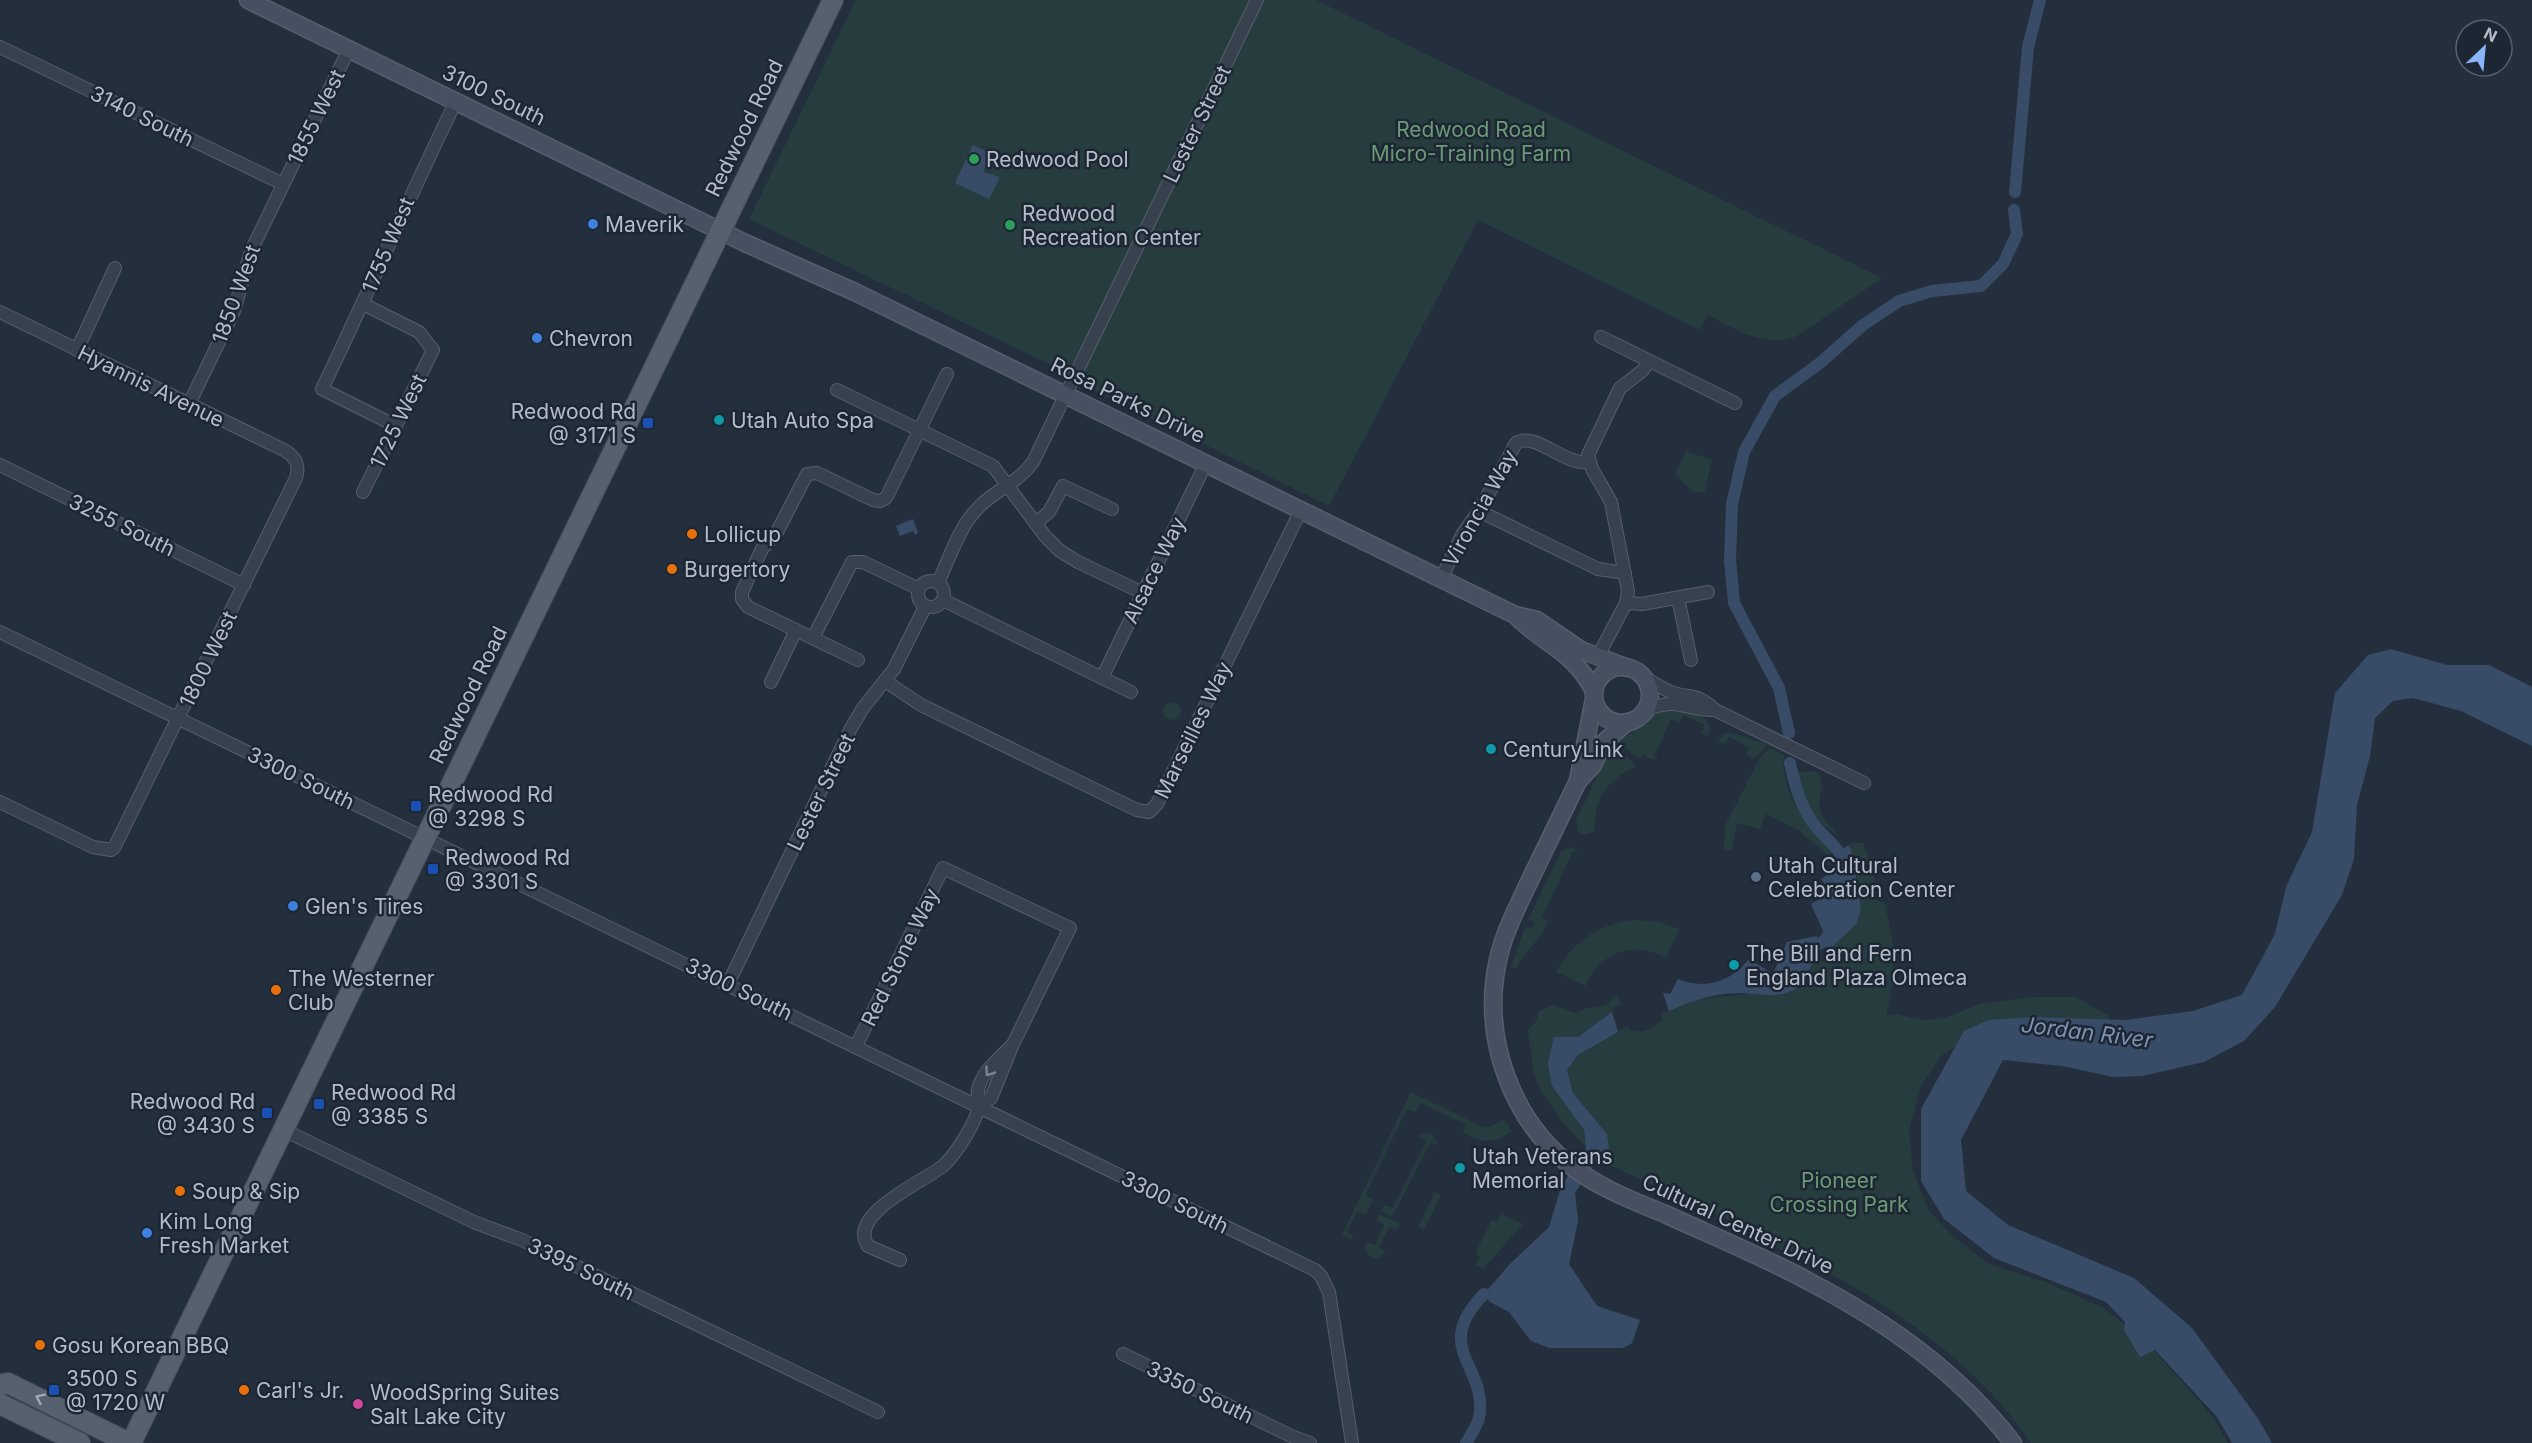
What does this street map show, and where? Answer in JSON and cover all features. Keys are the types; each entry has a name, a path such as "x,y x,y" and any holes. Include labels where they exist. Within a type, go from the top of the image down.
{"main road":[{"name":"Redwood Road","path":"130,1443 833,0"},
{"path":"0,1385 8,1383 130,1443"},
{"path":"0,1404 80,1443"}],"street":[{"name":"3100 South","path":"248,0 720,230"},
{"name":"Lester Street","path":"938,583 974,512 988,498 1021,477 1033,462 1257,0"},
{"name":"3140 South","path":"0,47 283,184"},
{"name":"1855 West","path":"283,184 349,49"},
{"name":"1755 West","path":"396,426 322,389 383,262 398,219 456,101"},
{"name":"1850 West","path":"189,404 229,321 245,263 283,184"},
{"name":"Rosa Parks Drive","path":"720,230 856,292 1515,615 1537,620 1598,658 1635,671 1666,690 1705,700 1715,710 1864,783"},
{"path":"76,350 115,268"},
{"name":"1725 West","path":"363,304 419,332 433,350 363,492"},
{"name":"Hyannis Avenue","path":"0,312 288,453 298,464"},
{"path":"1601,337 1735,403"},
{"path":"1598,658 1626,603 1628,591 1611,502 1589,462 1589,452 1618,390 1642,371 1649,361"},
{"path":"858,660 748,607 742,599 743,588 762,549 777,532 805,476 810,472 817,473 873,500 883,500 889,494 947,374"},
{"path":"837,390 993,466 1045,536 1069,557 1143,593"},
{"name":"Vironcia Way","path":"1441,579 1463,533 1479,511 1512,447 1521,440 1531,441 1575,462 1589,462"},
{"name":"Alsace Way","path":"1102,678 1206,463"},
{"name":"1800 West","path":"0,802 93,847 111,850 122,837 296,478 298,464"},
{"name":"3255 South","path":"0,465 244,585"},
{"path":"1036,523 1049,512 1063,486 1112,509"},
{"name":"Marseilles Way","path":"885,681 921,705 1137,810 1149,812 1157,804 1301,510"},
{"path":"1479,511 1598,569 1625,573"},
{"path":"813,638 848,567 855,561 863,562 919,589"},
{"path":"929,581 938,583 943,588 943,600 938,606 925,607 919,601 919,589 929,581"},
{"path":"1626,603 1642,604 1708,592"},
{"path":"1678,598 1691,660"},
{"path":"943,600 1131,692"},
{"name":"Lester Street","path":"728,984 850,730 863,708 900,658 925,607"},
{"name":"Rosa Parks Drive","path":"1515,615 1530,631 1580,666 1594,694"},
{"path":"771,682 796,630"},
{"name":"3300 South","path":"0,632 1307,1266 1321,1276 1329,1292 1352,1443"},
{"path":"1621,667 1635,671 1650,695 1646,710 1634,720 1627,722 1605,717 1594,694 1606,672 1621,667"},
{"name":"Cultural Center Drive","path":"1594,694 1578,781 1503,942 1495,978 1493,1009 1500,1056 1511,1089 1537,1132 1580,1172 1782,1267 1863,1311 1912,1344 1953,1377 1987,1411 2013,1443"},
{"name":"Rosa Parks Drive","path":"1646,710 1674,702 1700,710 1715,710"},
{"name":"Cultural Center Drive","path":"1578,781 1593,765 1603,743 1627,722"},
{"name":"Red Stone Way","path":"856,1046 943,868 1070,928 1013,1044 987,1071 978,1090 979,1106"},
{"path":"900,1260 868,1246 865,1237 867,1226 877,1212 896,1194 933,1174 954,1155 979,1106"},
{"name":"3395 South","path":"284,1130 476,1223 522,1240 878,1412"},
{"name":"3350 South","path":"1123,1354 1291,1436 1310,1443"}],"green space":[{"name":"Redwood Road Micro-Training Farm","path":"856,0 1316,0 1882,278 1797,336 1785,339 1762,339 1750,336 1707,315 1700,330 1478,220 1329,506 1094,390 1051,365 749,219"},
{"path":"1686,451 1712,460 1705,491 1694,493 1675,474"},
{"path":"1172,702 1178,705 1181,711 1178,717 1172,720 1166,717 1163,711 1166,705"},
{"path":"1659,710 1693,712 1701,715 1707,720 1708,736 1701,733 1704,725 1684,715 1679,723 1671,719 1654,756 1658,759 1649,758 1644,754 1638,759 1618,741 1643,726"},
{"path":"1730,732 1766,744 1766,747 1754,759 1746,755 1749,747 1729,737 1725,744 1718,742 1723,734"},
{"path":"1612,746 1633,762 1635,767 1616,778 1606,788 1599,801 1593,832 1584,835 1578,831 1576,820"},
{"path":"1770,748 1784,755 1786,783 1791,796 1805,820 1832,852 1829,856 1798,830 1766,814 1760,829 1737,823 1732,850 1724,849 1725,826 1759,759"},
{"path":"1816,771 1822,784 1819,803 1821,813 1838,836 1816,817 1799,791 1797,772"},
{"name":"Pioneer Crossing Park","path":"1863,843 1878,887 1872,898 1884,903 1891,932 1893,973 1886,1016 1896,1014 1922,1020 1945,1018 1980,1004 2034,997 2076,997 2109,1016 2110,1029 1970,1038 1942,1055 1921,1086 1909,1130 1913,1171 1929,1211 1953,1236 1989,1264 2046,1282 2102,1307 2142,1337 2213,1417 2228,1443 2031,1443 2004,1407 1973,1375 1939,1345 1902,1318 1825,1271 1744,1233 1744,1227 1597,1159 1607,1134 1573,1093 1567,1070 1578,1055 1628,1026 1629,1030 1634,1031 1652,1028 1663,1019 1661,1014 1694,1000 1751,993 1804,981 1814,960 1820,956 1820,961 1827,962 1827,952 1857,923 1861,908 1851,849 1848,845"},
{"path":"1570,847 1582,853 1573,851 1542,917 1548,921 1546,927 1516,969 1511,967 1525,927 1532,929 1535,923 1528,919 1561,852"},
{"path":"1638,920 1659,922 1679,929 1666,958 1642,950 1619,952 1599,965 1586,986 1556,972 1571,951 1590,935 1613,924"},
{"path":"1618,995 1621,1004 1614,1007 1612,1012 1578,1037 1554,1037 1552,1086 1584,1130 1586,1148 1561,1120 1543,1094 1534,1075 1528,1031 1537,1020 1538,1012 1553,1005 1575,1013 1606,1005"},
{"path":"1411,1092 1483,1127 1490,1127 1503,1119 1512,1131 1500,1138 1483,1141 1463,1133 1465,1124 1421,1103 1415,1112 1407,1109 1365,1195 1373,1200 1366,1214 1357,1212 1347,1232 1353,1235 1352,1240 1342,1235"},
{"path":"1426,1133 1433,1135 1438,1145 1430,1143 1392,1217 1381,1211 1384,1205 1393,1208 1426,1141 1419,1136"},
{"path":"1435,1192 1441,1195 1424,1230 1418,1227"},
{"path":"1379,1214 1400,1224 1397,1230 1389,1227 1379,1247 1386,1253 1377,1259 1368,1255 1365,1247 1366,1242 1375,1245 1384,1225 1377,1221"},
{"path":"1501,1214 1523,1224 1483,1269 1476,1265 1480,1257 1475,1254 1492,1220 1497,1222"}],"water":[{"path":"973,145 992,154 983,172 1000,177 989,199 955,183"},
{"path":"913,519 918,533 915,535 913,531 900,536 896,526"},
{"name":"Jordan River","path":"2391,649 2447,665 2489,665 2532,687 2532,746 2461,711 2413,698 2393,701 2375,718 2370,756 2357,805 2354,859 2342,895 2275,1007 2244,1041 2204,1062 2142,1076 2113,1077 2062,1066 2003,1060 1961,1140 1966,1191 2008,1225 2134,1278 2192,1328 2259,1420 2272,1443 2232,1443 2217,1417 2155,1350 2140,1357 2124,1330 2125,1322 2106,1302 1994,1258 1944,1219 1921,1181 1921,1109 1964,1031 1988,1020 2033,1017 2125,1020 2193,1011 2242,995 2275,934 2286,887 2312,832 2335,693 2368,655"},
{"path":"1848,845 1851,849 1861,908 1857,923 1827,952 1823,931 1811,904 1831,893 1821,879 1837,867 1831,859"},
{"path":"1817,936 1820,956 1813,963 1803,982 1795,989 1774,995 1743,993 1710,996 1669,1011 1663,993 1670,994 1678,979 1698,984 1717,982 1734,973 1749,959 1773,974 1787,942"},
{"path":"1612,1012 1618,1032 1578,1055 1567,1070 1573,1093 1607,1134 1610,1156 1597,1159 1575,1193 1578,1221 1569,1264 1597,1306 1640,1320 1632,1343 1623,1348 1549,1348 1531,1341 1509,1312 1490,1302 1484,1294 1509,1265 1549,1227 1561,1187 1586,1148 1584,1130 1552,1086 1548,1063 1554,1037 1578,1037"}],"waterway":[{"path":"2015,192 2028,47 2040,0"},
{"path":"1789,733 1779,688 1734,603 1730,560 1732,504 1744,452 1775,396 1820,363 1863,325 1899,301 1932,291 1981,286 2003,264 2017,234 2014,210"},
{"path":"1790,763 1807,813 1817,828 1837,849 1846,864"},
{"path":"1804,954 1825,940 1833,929"},
{"path":"1466,1443 1479,1418 1480,1400 1461,1344 1462,1329 1469,1313 1484,1294"}],"place":[{"name":"Redwood Pool","path":"974,159"},
{"name":"Maverik","path":"593,224"},
{"name":"Redwood Recreation Center","path":"1010,225"},
{"name":"Chevron","path":"537,338"},
{"name":"Utah Auto Spa","path":"719,420"},
{"name":"Redwood Rd @ 3171 S","path":"648,423"},
{"name":"Lollicup","path":"692,534"},
{"name":"Burgertory","path":"672,569"},
{"name":"CenturyLink","path":"1491,749"},
{"name":"Redwood Rd @ 3298 S","path":"416,806"},
{"name":"Redwood Rd @ 3301 S","path":"433,869"},
{"name":"Utah Cultural Celebration Center","path":"1756,877"},
{"name":"Glen's Tires","path":"293,906"},
{"name":"The Bill and Fern England Plaza Olmeca","path":"1734,965"},
{"name":"The Westerner Club","path":"276,990"},
{"name":"Redwood Rd @ 3385 S","path":"319,1104"},
{"name":"Redwood Rd @ 3430 S","path":"267,1113"},
{"name":"Utah Veterans Memorial","path":"1460,1168"},
{"name":"Soup & Sip","path":"180,1191"},
{"name":"Kim Long Fresh Market","path":"147,1233"},
{"name":"Gosu Korean BBQ","path":"40,1345"},
{"name":"3500 S @ 1720 W","path":"54,1390"},
{"name":"Carl's Jr.","path":"244,1390"},
{"name":"WoodSpring Suites Salt Lake City","path":"358,1404"}]}
